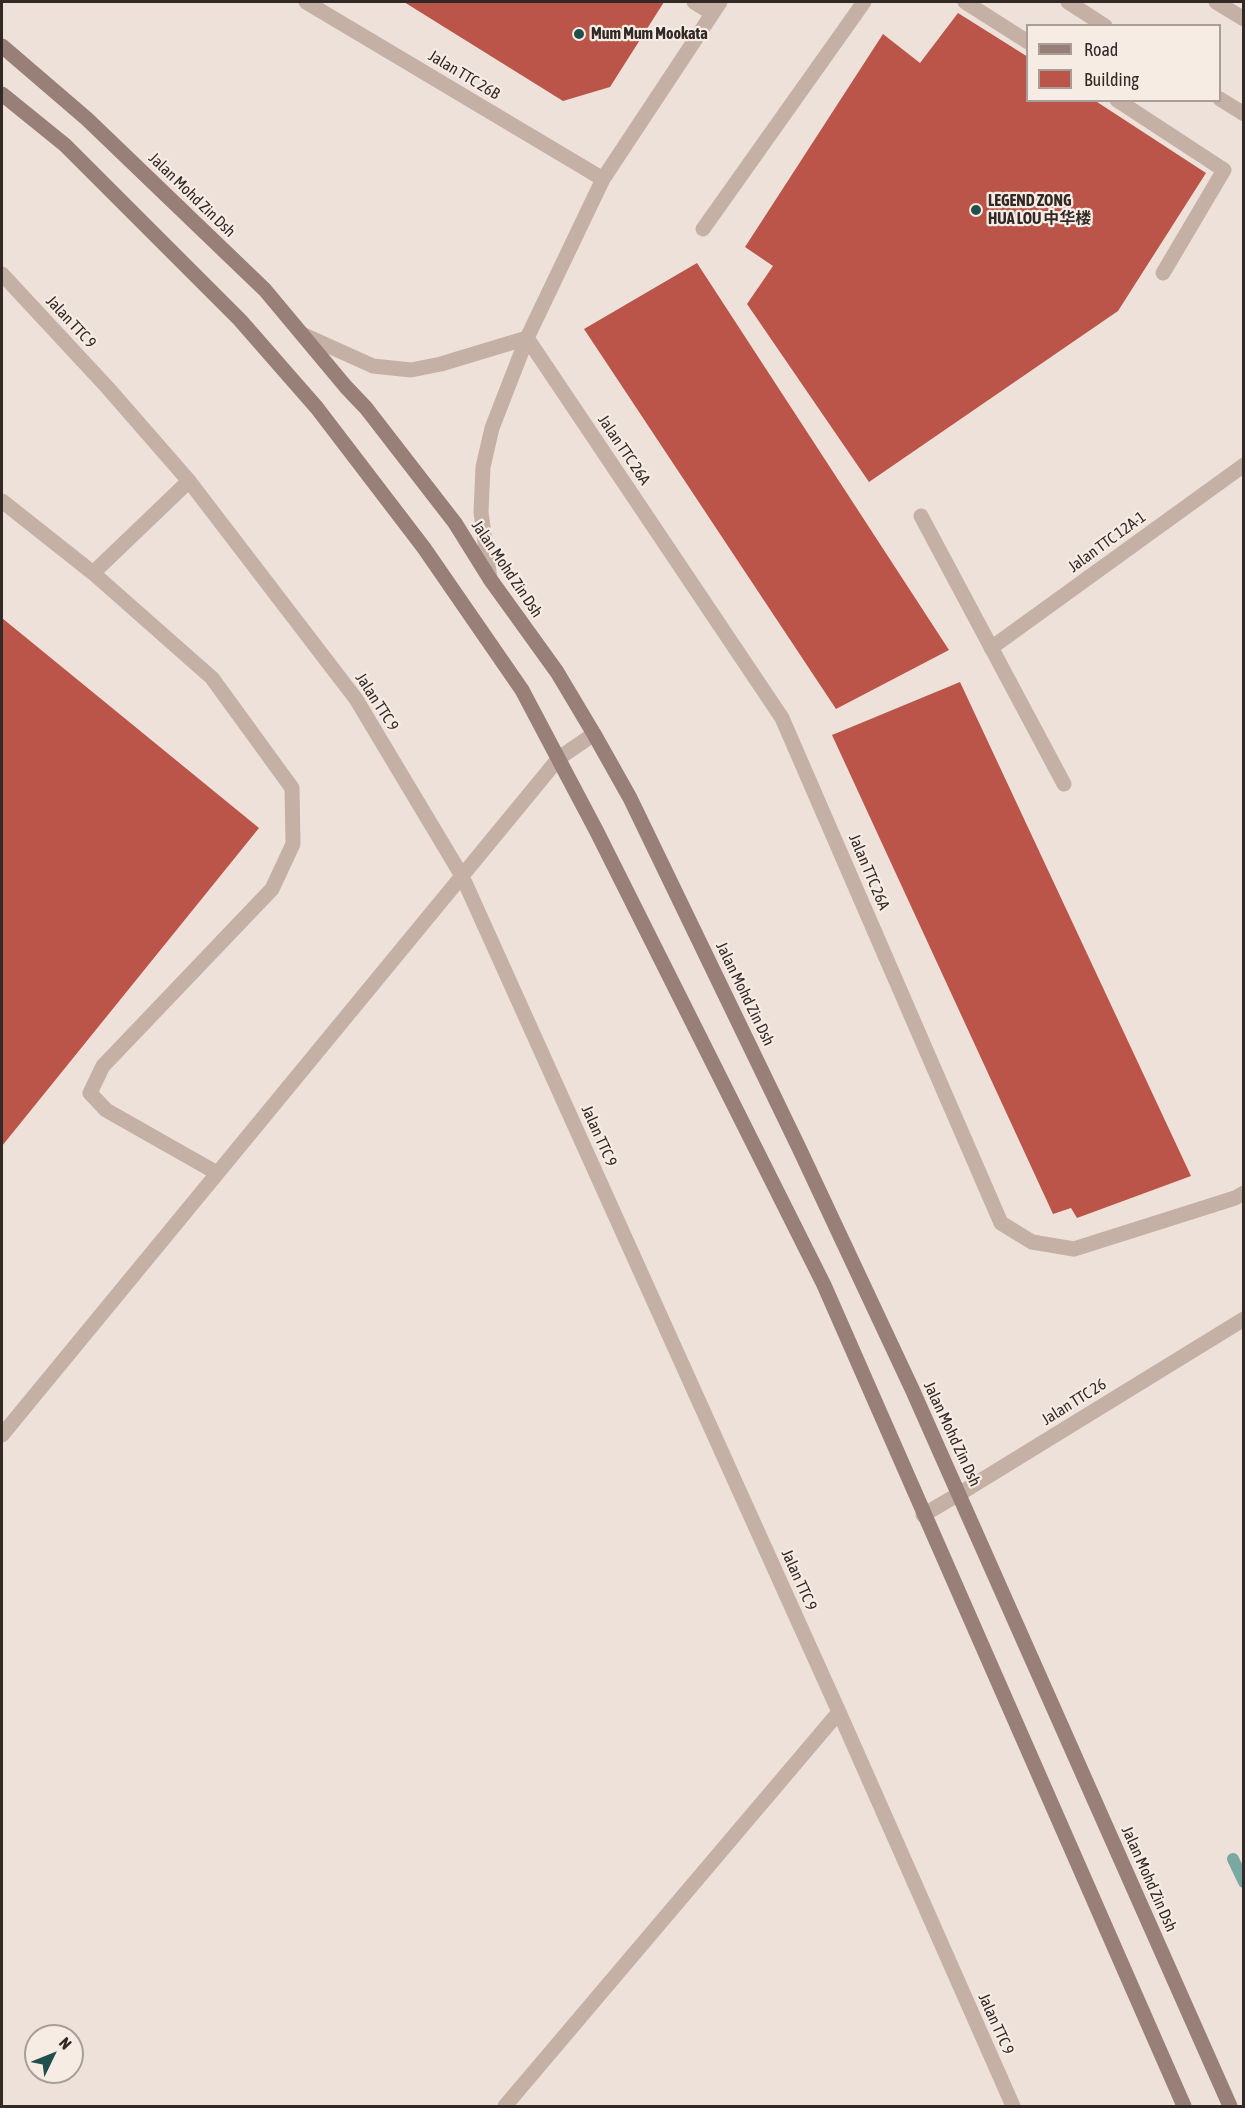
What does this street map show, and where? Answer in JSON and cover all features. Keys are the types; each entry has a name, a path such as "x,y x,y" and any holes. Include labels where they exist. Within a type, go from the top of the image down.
{"main road":[{"name":"Jalan Mohd Zin Dsh","path":"2,46 87,119 256,282 366,408 454,523 490,579 557,672 594,734 630,798 799,1148 959,1494 1230,2106"},
{"path":"2,94 65,145 224,303 316,408 424,548 522,690 824,1285 1184,2106"}],"street":[{"name":"Jalan TTC 26B","path":"306,2 603,179"},
{"path":"490,579 481,512 483,467 492,428 527,338 603,179 716,7 694,2"},
{"path":"703,229 864,2"},
{"path":"965,2 1026,41"},
{"path":"1068,2 1102,24"},
{"path":"1216,2 1244,19"},
{"path":"1221,100 1244,114"},
{"path":"1120,102 1224,170 1163,273"},
{"name":"Jalan TTC 9","path":"2,274 107,387 189,481 356,699 462,876 839,1712 1013,2106"},
{"path":"302,334 373,366 411,370 441,364 527,338"},
{"name":"Jalan TTC 26A","path":"527,338 782,718 1001,1223 1032,1242 1074,1250 1235,1198 1244,1193"},
{"name":"Jalan TTC 12A-1","path":"991,648 1244,465"},
{"path":"93,573 189,481"},
{"path":"2,501 93,573 212,678 292,788 293,844 272,889 104,1066 90,1093 106,1110 217,1173"},
{"path":"921,516 1064,784"},
{"path":"2,1435 559,759 594,734"},
{"name":"Jalan TTC 26","path":"923,1515 1244,1319"},
{"path":"505,2106 839,1712"}],"building":[{"path":"404,2 664,2 610,87 563,101"},
{"name":"LEGEND ZONG HUA LOU 中华楼","path":"958,13 1026,56 1026,102 1097,102 1206,173 1118,311 869,482 747,304 773,266 745,247 883,34 920,63"},
{"path":"697,263 949,650 836,709 584,329"},
{"path":"2,618 259,828 2,1146"},
{"path":"960,682 1191,1176 1077,1218 1071,1208 1053,1214 832,735"}],"waterway":[{"path":"1233,1859 1244,1882"}],"place":[{"name":"Mum Mum Mookata","path":"579,34"},
{"name":"LEGEND ZONG HUA LOU 中华楼","path":"976,210"}]}
